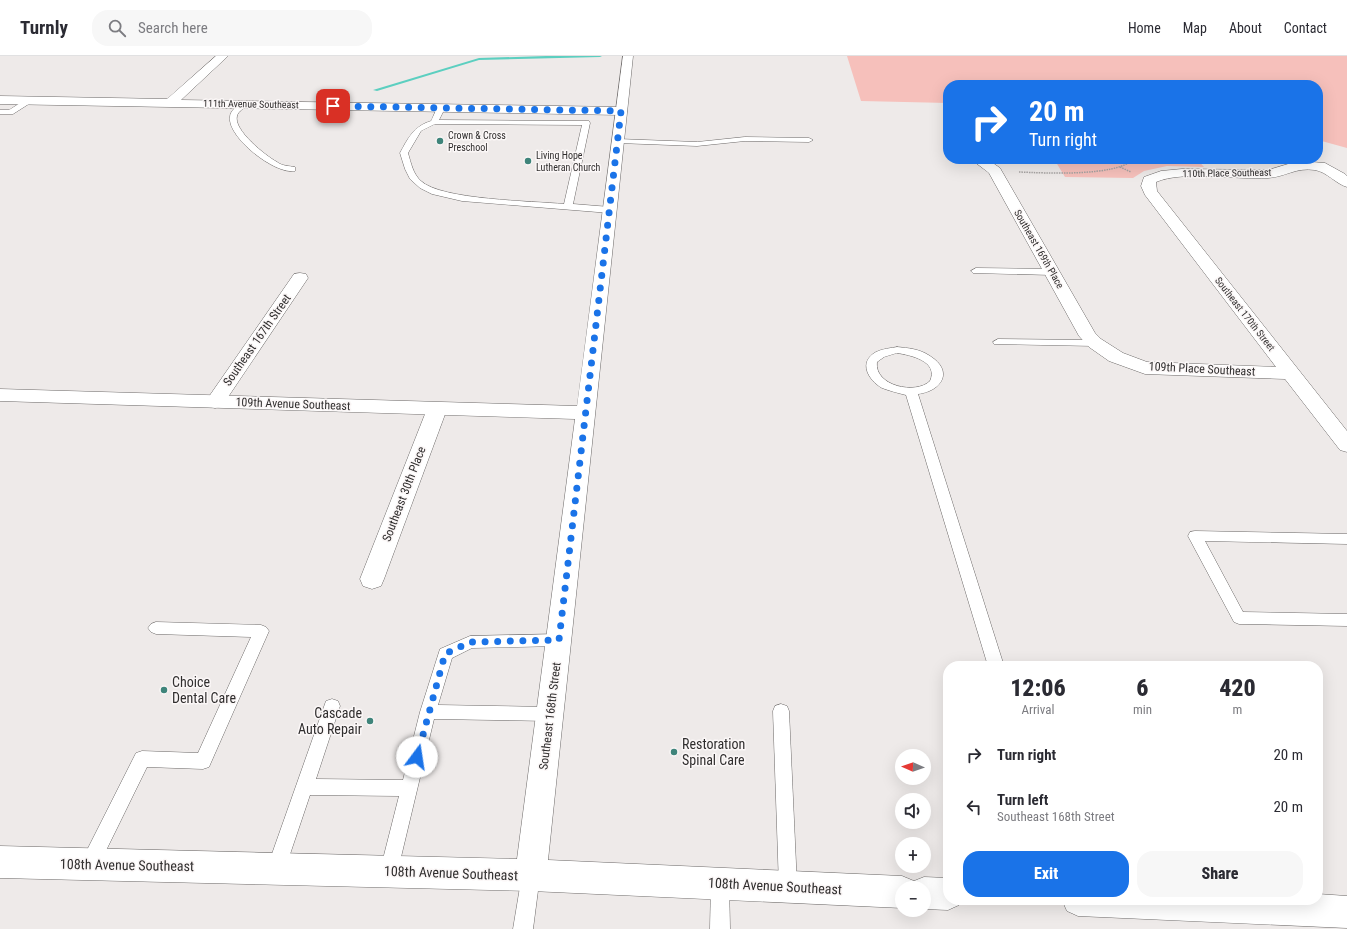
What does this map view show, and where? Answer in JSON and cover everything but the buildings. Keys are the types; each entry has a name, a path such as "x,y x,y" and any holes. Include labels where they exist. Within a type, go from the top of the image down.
{"street":[{"path":"170,103 223,56"},
{"name":"Southeast 168th Street","path":"532,875 628,56"},
{"name":"111th Avenue Southeast","path":"0,100 621,111"},
{"name":"Southeast 169th Place","path":"985,164 995,171 1088,336 1095,344"},
{"name":"110th Place Southeast","path":"1149,180 1162,175 1182,173 1269,174 1298,166 1320,166 1340,177 1347,183"},
{"name":"Southeast 170th Street","path":"1149,180 1148,186 1150,192 1347,445"},
{"name":"Southeast 167th Street","path":"215,402 300,278"},
{"name":"109th Place Southeast","path":"1095,344 1116,357 1145,368 1290,373"},
{"name":"109th Avenue Southeast","path":"0,395 586,413"},
{"name":"Southeast 30th Place","path":"372,579 437,408"},
{"name":"108th Avenue Southeast","path":"0,862 532,875 895,892"},
{"path":"931,893 943,894"},
{"path":"1190,905 1347,912"}],"lane":[{"path":"0,112 10,112 30,100"},
{"path":"244,104 234,113 233,118 238,130 248,143 267,160 280,167 292,169"},
{"path":"434,122 441,108"},
{"path":"508,123 513,109"},
{"path":"568,207 586,123 434,122 418,128 404,153 413,177 426,189 440,194 462,198 568,207 610,210"},
{"path":"618,141 697,144 745,139 809,140"},
{"path":"976,271 1052,272"},
{"path":"998,342 1095,344"},
{"path":"904,351 922,356 932,362 938,370 938,378 933,385 928,388 911,392 885,386 876,379 871,371 871,363 876,356 885,352 904,351"},
{"path":"911,392 994,661"},
{"path":"1347,539 1195,536 1239,618 1347,620"},
{"path":"89,864 142,759 204,761 261,630 156,628"},
{"path":"389,871 428,712 445,654 470,642 559,640"},
{"path":"276,868 332,706"},
{"path":"781,711 788,886"},
{"path":"428,712 550,714"},
{"path":"304,787 410,788"},
{"path":"523,929 532,875"},
{"path":"720,883 720,929"}],"path":[{"path":"995,171 1054,174 1115,169 1126,164"}],"shaded area":[{"path":"847,56 1347,56 1347,148 1323,141 1323,80 943,80 943,103 861,101"},
{"path":"1057,164 1201,164 1204,167 1167,166 1144,171 1133,178 1065,177"}],"waterway":[{"path":"375,90 479,59 600,56"}],"place":[{"name":"Crown & Cross Preschool","path":"440,141"},
{"name":"Living Hope Lutheran Church","path":"528,161"},
{"name":"Choice Dental Care","path":"164,690"},
{"name":"Cascade Auto Repair","path":"370,721"},
{"name":"Restoration Spinal Care","path":"674,752"}],"route":[{"path":"333,106 621,111 559,640 470,642 445,654 417,757"}]}
